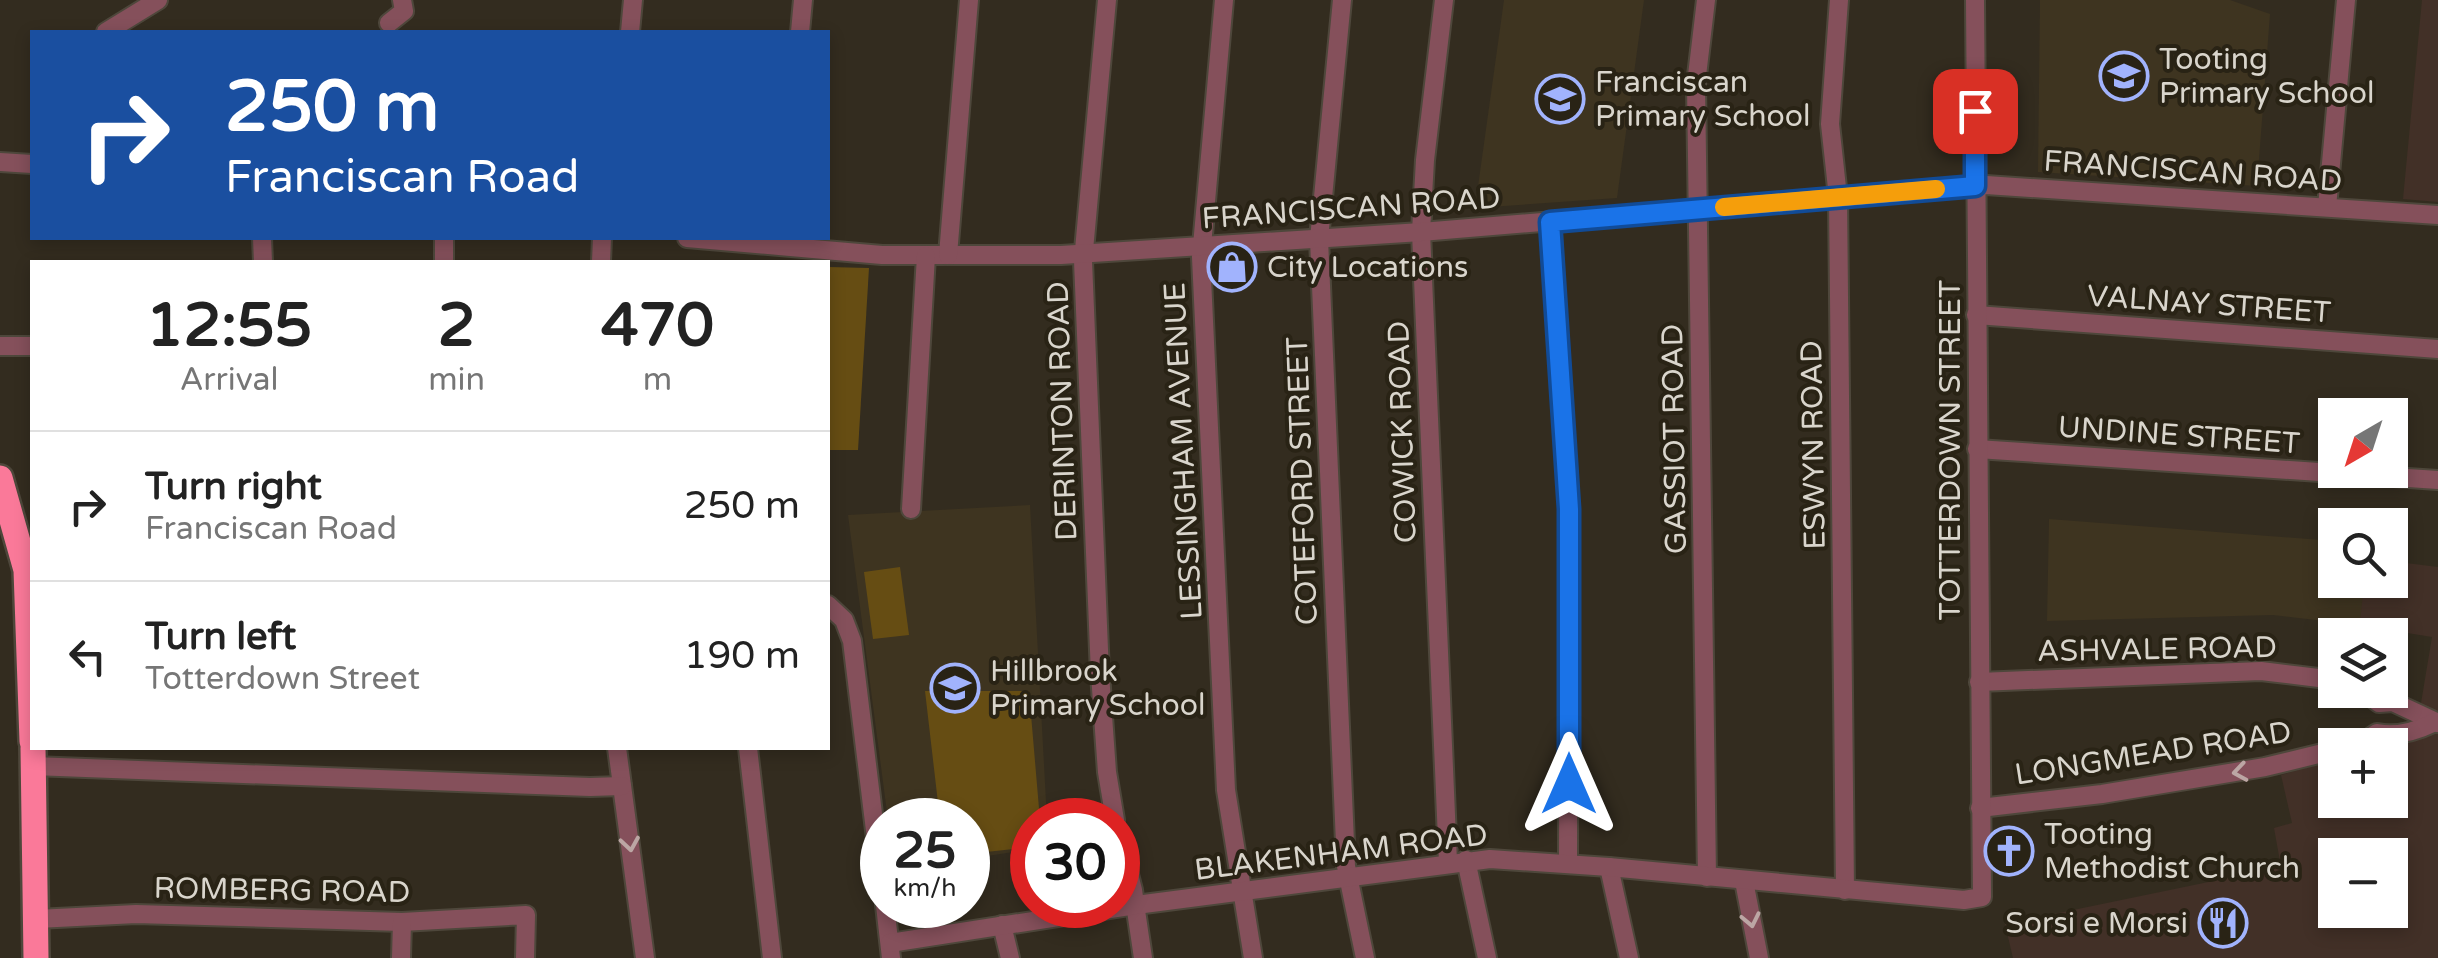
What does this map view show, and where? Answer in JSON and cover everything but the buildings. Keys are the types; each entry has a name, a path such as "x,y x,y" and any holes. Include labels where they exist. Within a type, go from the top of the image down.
{"highway":[{"path":"3,494 26,570 30,613"},
{"path":"33,751 36,958"}],"street":[{"path":"109,30 158,0"},
{"path":"389,23 404,11 402,0"},
{"path":"630,30 633,0"},
{"path":"800,30 803,0"},
{"path":"948,256 969,0"},
{"name":"DERINTON ROAD","path":"1106,0 1083,254 1100,674 1111,798"},
{"name":"LESSINGHAM AVENUE","path":"1224,0 1201,246 1226,790 1253,958"},
{"name":"COTEFORD STREET","path":"1342,0 1319,239 1348,877 1365,958"},
{"name":"COWICK ROAD","path":"1444,0 1425,160 1421,232 1457,861 1487,958"},
{"name":"GASSIOT ROAD","path":"1706,0 1696,84 1707,877"},
{"name":"ESWYN ROAD","path":"1839,0 1830,124 1838,197 1845,890"},
{"name":"TOTTERDOWN STREET","path":"1975,0 1980,898"},
{"path":"2327,207 2346,0"},
{"path":"0,162 30,164"},
{"name":"FRANCISCAN ROAD","path":"704,240 781,249 926,256 1083,254 1421,232 1975,186 2438,215"},
{"path":"1550,222 1569,509 1568,863"},
{"path":"911,509 926,256"},
{"name":"VALNAY STREET","path":"1976,315 2438,349"},
{"path":"0,346 30,346"},
{"name":"UNDINE STREET","path":"1977,449 2438,480"},
{"path":"830,607 844,620 852,641 871,798"},
{"name":"ASHVALE ROAD","path":"1979,682 2261,670 2318,678"},
{"path":"2408,707 2436,722"},
{"path":"2408,732 2436,722"},
{"path":"617,750 645,958"},
{"path":"748,750 772,958"},
{"path":"33,751 572,787 622,786"},
{"name":"LONGMEAD ROAD","path":"1980,808 2102,794 2265,768 2318,754"},
{"name":"BLAKENHAM ROAD","path":"1140,905 1457,861 1509,858 1845,890 1980,898"},
{"path":"1610,866 1629,958"},
{"path":"1744,881 1758,958"},
{"name":"ROMBERG ROAD","path":"37,919 136,914 402,922 526,916 526,958"},
{"path":"401,958 402,922"},
{"name":"BLAKENHAM ROAD","path":"891,950 1010,924"},
{"path":"1002,925 1010,958"},
{"path":"1139,928 1143,958"}],"shaded area":[{"name":"Franciscan Primary School","path":"1504,0 1644,0 1617,198 1475,208"},
{"name":"Tooting Primary School","path":"2040,0 2230,0 2270,14 2257,186 2038,172"},
{"path":"2422,0 2438,0 2438,202 2403,199"},
{"path":"830,267 869,268 858,450 830,450"},
{"name":"Hillbrook Primary School","path":"1030,505 1046,798 1010,798 1010,852 990,856 990,798 885,798 848,515"},
{"path":"2049,519 2318,540 2318,598 2362,598 2360,618 2318,620 2273,615 2047,621"},
{"path":"2408,563 2438,567 2438,958 2013,958 2005,924 2281,867 2274,828 2292,823 2281,775 2318,765 2318,818 2408,818 2408,741 2415,739 2432,637 2408,633 2408,618 2359,618 2361,598 2408,598"},
{"path":"900,567 909,635 873,639 864,572"},
{"path":"925,691 1029,691 1038,798 1010,798 1010,849 990,852 990,798 937,798"}],"slow traffic":[{"path":"1724,207 1936,189"}],"place":[{"name":"Tooting Primary School","path":"2124,76"},
{"name":"Franciscan Primary School","path":"1560,99"},
{"name":"City Locations","path":"1232,267"},
{"name":"Hillbrook Primary School","path":"955,688"},
{"name":"Tooting Methodist Church","path":"2009,851"},
{"name":"Sorsi e Morsi","path":"2223,923"}],"route":[{"path":"1569,784 1569,509 1550,222 1975,186 1975,111"}]}
